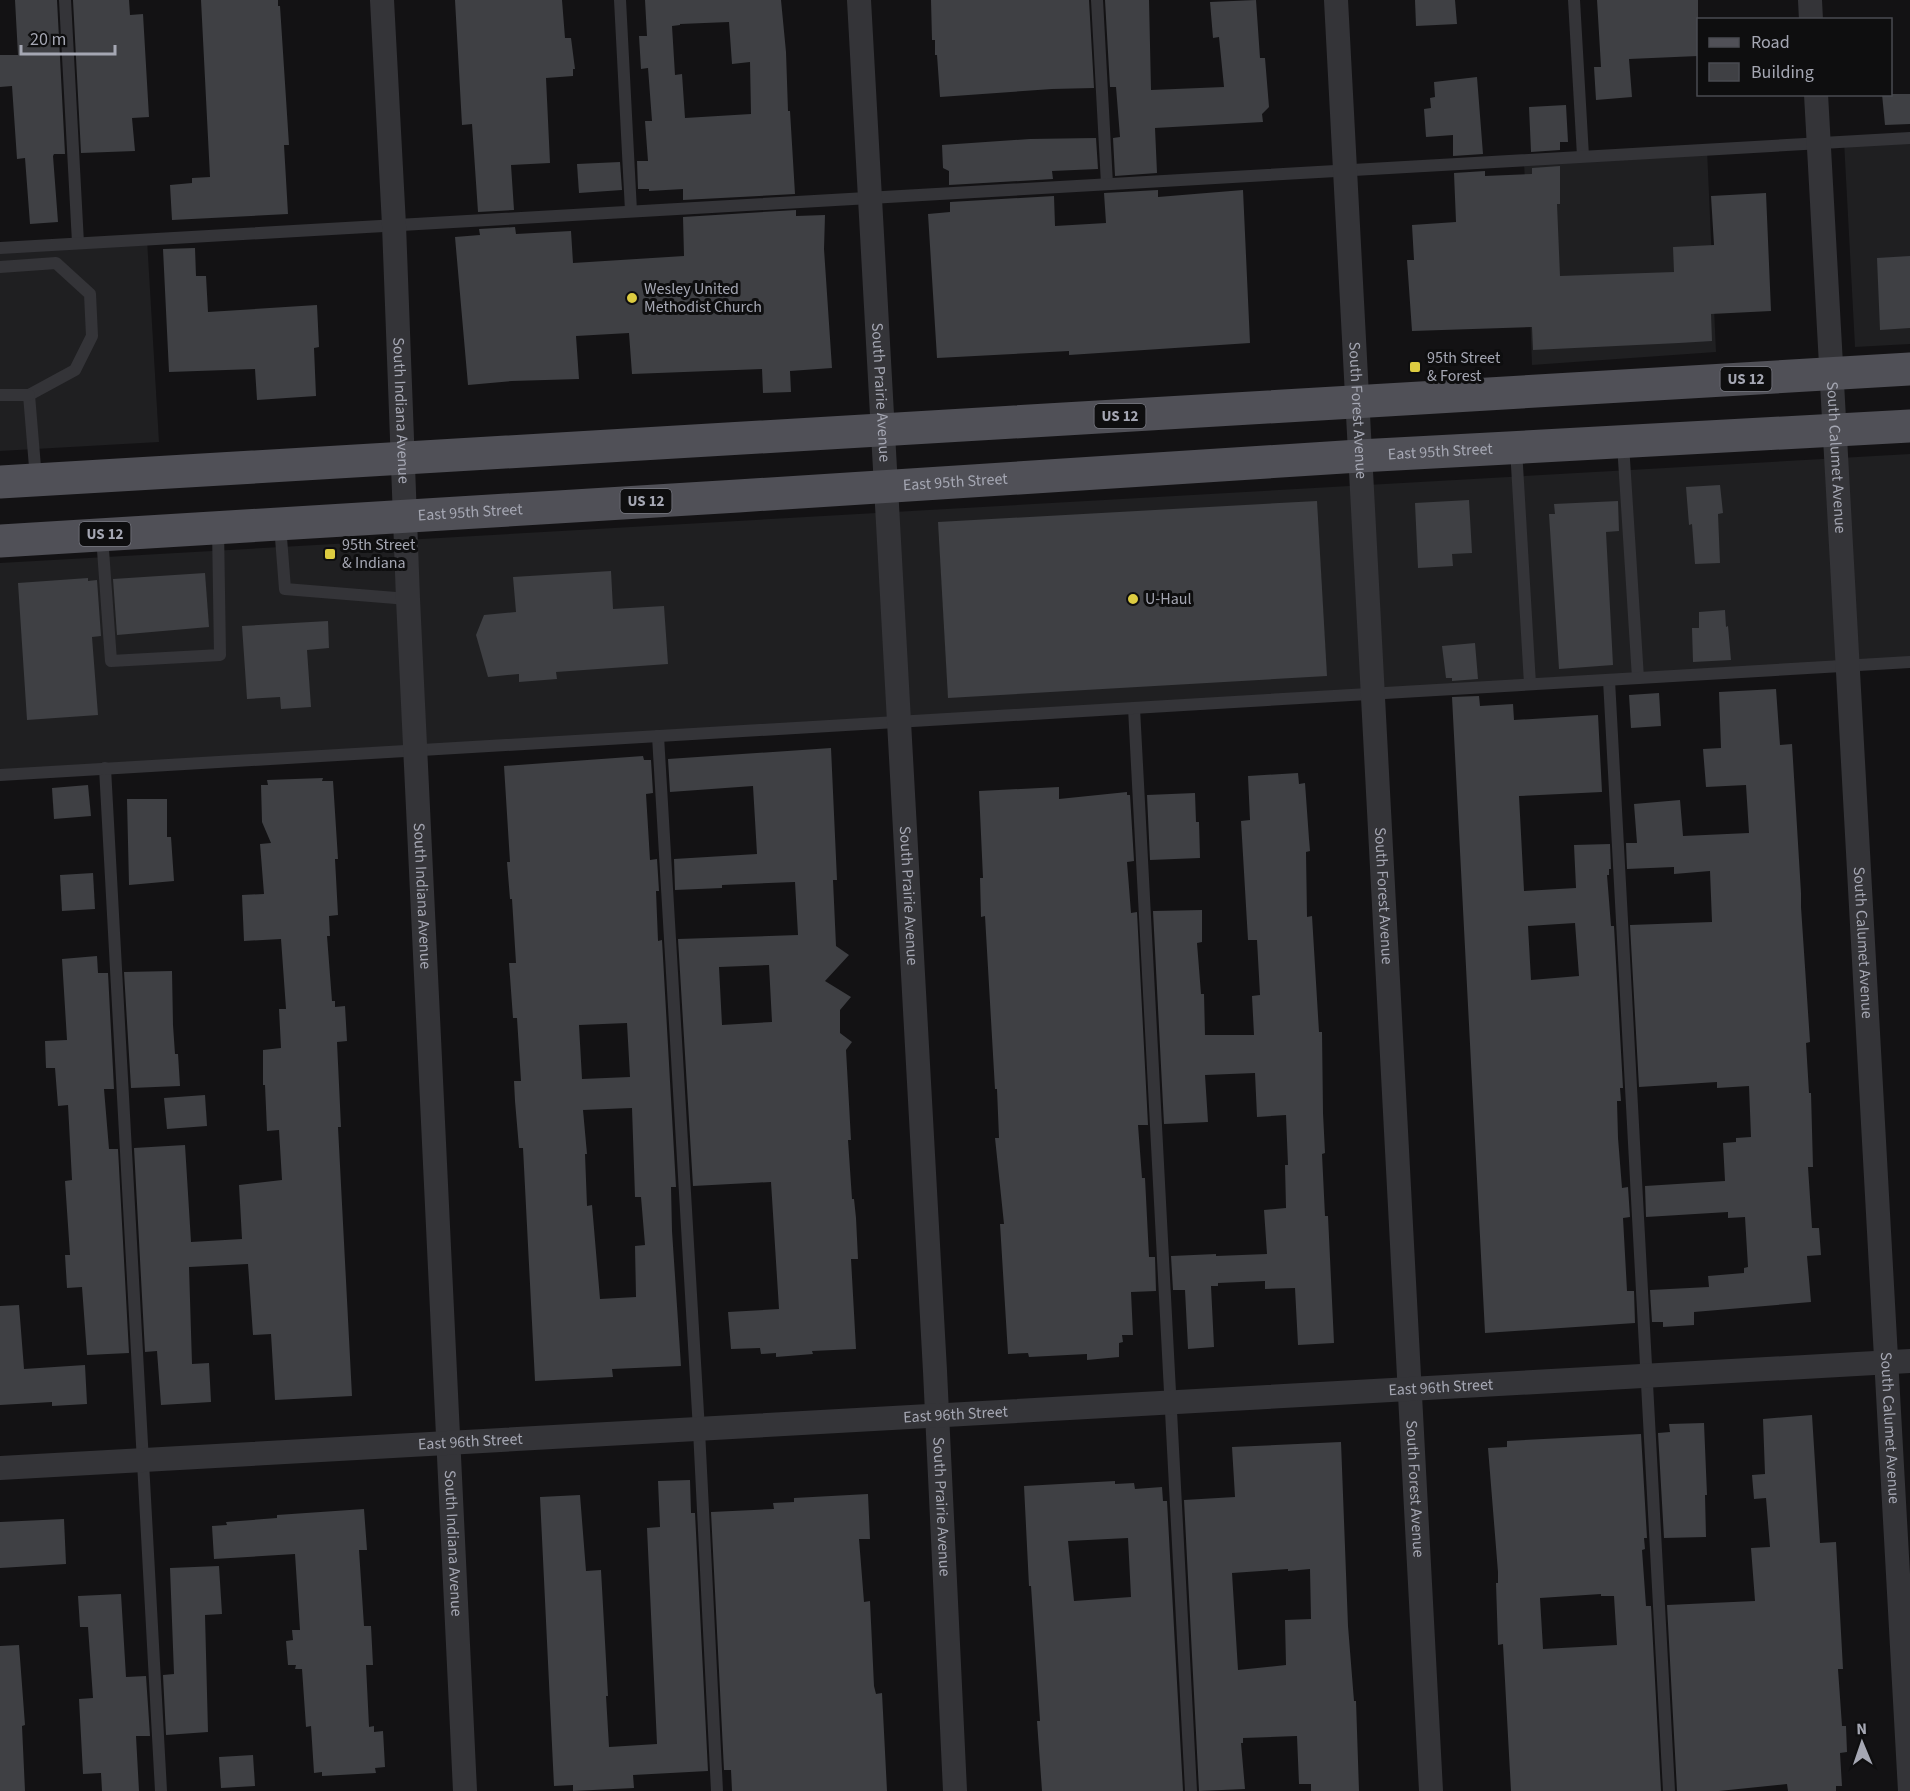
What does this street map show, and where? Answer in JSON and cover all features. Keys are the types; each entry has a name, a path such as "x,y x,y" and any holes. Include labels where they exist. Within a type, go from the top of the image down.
{"main road":[{"name":"US 12","path":"0,482 1910,369"},
{"name":"East 95th Street","path":"0,541 1359,456 1910,426"}],"street":[{"name":"South Indiana Avenue","path":"382,0 394,225 408,599 447,1443 465,1791"},
{"name":"South Prairie Avenue","path":"859,0 900,722 956,1791"},
{"name":"South Forest Avenue","path":"1336,0 1431,1791"},
{"path":"1810,0 1811,18"},
{"name":"South Calumet Avenue","path":"1816,96 1884,1362 1910,1791"},
{"name":"East 96th Street","path":"0,1468 1910,1361"}],"lane":[{"path":"65,0 78,243"},
{"path":"620,0 631,211"},
{"path":"1097,0 1107,184"},
{"path":"1574,0 1583,156"},
{"path":"0,248 1910,138"},
{"path":"0,267 56,263 90,294 92,336 75,370 29,395 0,395"},
{"path":"29,395 36,480"},
{"path":"1623,443 1638,678"},
{"path":"1516,449 1530,684"},
{"path":"280,524 285,590 408,599"},
{"path":"102,534 111,661 220,655 218,528"},
{"path":"0,775 1910,662"},
{"path":"1609,680 1669,1791"},
{"path":"1134,708 1191,1791"},
{"path":"658,736 699,1430 717,1791"},
{"path":"105,768 161,1791"}],"shaded area":[{"path":"1910,138 1910,344 1855,347 1844,141"},
{"path":"1707,149 1716,352 1532,365 1524,160"},
{"path":"147,239 159,442 0,451 0,248"},
{"path":"1910,454 1910,666 0,779 0,563"}],"building":[{"path":"15,0 57,0 65,154 54,154 53,156 58,222 30,224 25,158 17,159 12,86 0,87 0,55 18,55"},
{"path":"73,0 129,0 130,15 143,14 149,117 132,118 135,151 81,153"},
{"path":"201,0 278,0 289,145 284,145 288,214 172,220 170,185 192,183 192,178 210,177"},
{"path":"455,0 562,0 565,38 571,38 575,69 573,69 573,76 546,78 550,163 511,165 514,210 478,212 472,124 462,125"},
{"path":"645,0 781,0 795,194 683,200 683,189 649,191 649,189 638,189 637,161 648,161 645,121 652,121 648,68 641,69 639,36 647,36","holes":["729,22 732,64 750,62 751,114 685,118 682,74 675,75 672,26"]},
{"path":"931,0 1089,0 1094,88 940,97 935,40 932,40"},
{"path":"1105,0 1149,0 1151,90 1224,87 1219,37 1213,38 1210,2 1256,0 1260,58 1265,58 1269,107 1262,114 1263,122 1155,128 1157,173 1115,176 1113,138 1120,137 1116,87 1110,87"},
{"path":"1415,0 1455,0 1457,24 1416,26"},
{"path":"1597,0 1698,0 1697,56 1629,59 1632,97 1596,100 1594,67 1601,67"},
{"path":"1477,77 1483,154 1453,156 1453,135 1426,137 1424,109 1431,108 1430,98 1435,97 1434,82"},
{"path":"1910,94 1910,124 1885,125 1882,96"},
{"path":"1566,105 1568,142 1560,142 1560,150 1531,152 1529,107"},
{"path":"1096,138 1098,169 1052,171 1053,179 949,185 949,171 943,168 942,145 1030,139"},
{"path":"620,162 622,190 579,193 577,164"},
{"path":"1560,166 1560,204 1557,204 1560,276 1674,272 1673,247 1714,245 1711,196 1766,193 1771,311 1711,314 1712,341 1679,343 1533,350 1532,327 1412,331 1407,260 1414,260 1412,225 1456,222 1454,173 1485,171 1485,176 1532,174 1532,168"},
{"path":"1158,190 1158,197 1243,190 1250,343 1069,355 1069,351 937,358 928,214 950,212 950,202 1054,196 1055,226 1106,223 1104,193"},
{"path":"796,210 796,216 825,215 824,249 832,368 790,371 791,392 763,393 762,369 632,374 629,333 576,336 579,379 468,385 455,237 480,235 479,229 515,227 516,234 571,231 573,263 684,256 683,217"},
{"path":"195,248 196,276 206,276 208,312 317,305 319,347 314,348 316,396 257,400 255,369 169,372 163,249"},
{"path":"1910,256 1910,328 1880,330 1877,258"},
{"path":"1720,485 1723,513 1718,514 1720,563 1695,564 1686,487"},
{"path":"1469,500 1472,553 1452,554 1453,566 1418,568 1415,503"},
{"name":"U-Haul","path":"1317,501 1327,676 948,698 938,522"},
{"path":"1618,501 1619,531 1606,532 1613,665 1559,669 1549,514 1555,514 1554,504"},
{"path":"611,571 613,609 664,606 668,664 556,672 557,679 519,682 519,674 488,677 476,635 484,615 516,612 513,577"},
{"path":"205,573 209,627 117,635 113,579"},
{"path":"88,578 88,581 97,580 101,636 92,637 98,715 27,720 18,583"},
{"path":"1725,610 1731,660 1693,662 1692,628 1699,628 1699,612"},
{"path":"328,621 329,648 307,650 311,707 281,709 280,697 247,699 242,626"},
{"path":"1475,643 1478,679 1452,681 1452,678 1446,678 1442,646"},
{"path":"1776,689 1780,745 1792,744 1810,1042 1806,1043 1809,1093 1811,1093 1813,1167 1808,1167 1812,1228 1819,1228 1821,1255 1807,1256 1811,1302 1694,1312 1694,1325 1663,1327 1663,1322 1652,1322 1650,1290 1709,1287 1708,1276 1744,1273 1744,1268 1748,1267 1745,1217 1728,1218 1728,1212 1646,1217 1645,1186 1725,1181 1723,1143 1736,1142 1736,1138 1751,1137 1749,1086 1717,1088 1717,1082 1639,1087 1630,925 1712,922 1710,871 1674,874 1674,867 1627,869 1626,843 1637,843 1634,804 1680,800 1683,836 1749,833 1746,785 1706,787 1703,749 1721,748 1719,692"},
{"path":"1659,693 1661,726 1631,728 1629,695"},
{"path":"1479,696 1480,706 1513,704 1514,720 1598,715 1602,792 1519,796 1524,891 1576,888 1574,845 1610,844 1611,869 1607,875 1611,926 1614,926 1623,1088 1620,1088 1621,1101 1617,1101 1618,1138 1622,1188 1628,1187 1630,1217 1623,1218 1627,1291 1634,1291 1635,1323 1485,1333 1452,697","holes":["1575,923 1579,976 1531,980 1528,926"]},
{"path":"831,748 837,880 833,880 836,946 849,955 825,981 851,997 840,1010 840,1033 852,1042 846,1050 851,1140 848,1140 858,1259 851,1259 856,1349 812,1351 813,1354 776,1357 776,1353 761,1354 760,1348 731,1349 728,1312 779,1309 771,1182 693,1186 678,939 798,935 795,882 722,885 722,888 675,890 674,859 757,854 753,786 670,792 668,759","holes":["769,965 772,1022 722,1025 719,967"]},
{"path":"643,756 644,760 651,760 653,793 646,794 650,860 657,859 658,941 662,940 676,1187 671,1187 672,1231 681,1366 612,1369 613,1377 535,1381 523,1148 519,1148 515,1101 514,1081 521,1081 517,1018 513,1018 509,963 516,963 507,862 510,862 504,766","holes":["627,1023 630,1077 582,1079 579,1025","632,1108 635,1197 641,1197 645,1245 635,1246 636,1297 600,1299 592,1205 587,1206 585,1154 587,1154 583,1110"]},
{"path":"1298,773 1299,784 1305,783 1310,851 1306,852 1307,917 1312,916 1319,1032 1322,1032 1325,1153 1322,1154 1325,1216 1328,1216 1334,1343 1298,1345 1295,1288 1265,1289 1265,1281 1218,1283 1218,1286 1211,1286 1214,1347 1188,1349 1185,1290 1173,1290 1171,1256 1267,1254 1264,1210 1286,1208 1285,1165 1288,1165 1286,1115 1257,1117 1255,1073 1205,1075 1208,1122 1164,1124 1153,911 1202,910 1202,942 1197,943 1201,994 1204,994 1205,1035 1254,1035 1252,996 1260,995 1257,940 1248,940 1241,821 1250,820 1248,776"},
{"path":"323,778 322,781 333,781 338,859 335,859 338,915 329,916 330,936 327,936 332,1001 335,1001 335,1007 345,1006 347,1041 337,1042 341,1127 338,1127 352,1396 275,1400 271,1334 253,1335 248,1264 189,1267 192,1364 209,1363 211,1402 161,1405 157,1351 145,1352 134,1148 185,1145 191,1242 242,1239 239,1185 282,1180 279,1130 267,1131 265,1085 263,1085 263,1050 281,1048 279,1009 286,1009 281,939 244,941 242,895 264,894 260,844 271,843 262,822 261,785 268,785 267,780"},
{"path":"88,785 91,816 54,819 52,788"},
{"path":"1059,787 1059,799 1127,792 1127,795 1130,795 1134,861 1127,862 1131,913 1137,912 1148,1125 1138,1125 1142,1178 1145,1178 1149,1257 1155,1257 1156,1291 1131,1292 1133,1335 1122,1335 1123,1342 1119,1343 1119,1357 1087,1360 1087,1354 1029,1357 1028,1353 1008,1354 1000,1224 1004,1224 995,1138 999,1138 997,1089 995,1089 985,916 981,917 980,878 983,878 979,791"},
{"path":"1195,793 1200,858 1150,860 1147,795"},
{"path":"127,799 167,799 167,837 171,837 174,881 129,885"},
{"path":"93,873 95,909 62,911 60,875"},
{"path":"97,956 98,973 108,973 114,1089 104,1089 109,1149 118,1149 129,1353 87,1355 82,1287 67,1288 65,1255 70,1255 65,1181 72,1180 68,1105 58,1106 55,1068 46,1068 45,1041 67,1040 62,959"},
{"path":"172,971 175,1054 178,1054 180,1086 131,1088 124,972"},
{"path":"205,1095 207,1126 167,1129 164,1098"},
{"path":"19,1305 24,1369 85,1365 87,1404 52,1406 52,1402 0,1405 0,1306"},
{"path":"1812,1415 1820,1543 1836,1542 1843,1669 1838,1669 1842,1726 1846,1726 1847,1752 1840,1753 1842,1786 1836,1786 1836,1791 1788,1791 1787,1784 1719,1791 1677,1791 1667,1605 1755,1601 1751,1548 1770,1547 1766,1498 1754,1499 1752,1475 1765,1474 1763,1419"},
{"path":"1704,1423 1706,1537 1664,1538 1658,1433 1670,1432 1669,1424"},
{"path":"1641,1434 1647,1538 1644,1538 1645,1549 1642,1550 1646,1606 1651,1606 1661,1791 1511,1791 1503,1644 1498,1645 1496,1583 1498,1583 1498,1572 1488,1448 1507,1447 1507,1441","holes":["1601,1594 1601,1596 1614,1596 1617,1645 1543,1649 1540,1598"]},
{"path":"1341,1442 1348,1626 1354,1701 1356,1701 1359,1791 1311,1791 1311,1784 1299,1784 1297,1736 1243,1738 1243,1743 1241,1743 1245,1789 1199,1791 1184,1500 1235,1497 1232,1447","holes":["1288,1569 1288,1571 1310,1569 1311,1619 1285,1620 1286,1665 1238,1670 1232,1573"]},
{"path":"690,1480 691,1513 695,1513 708,1771 633,1775 634,1788 573,1791 573,1785 554,1786 540,1497 580,1495 586,1571 601,1570 609,1747 657,1744 647,1528 660,1527 658,1481"},
{"path":"1115,1481 1115,1484 1134,1483 1135,1489 1162,1487 1163,1501 1167,1501 1183,1791 1042,1791 1037,1721 1040,1721 1031,1586 1029,1586 1024,1486","holes":["1128,1538 1131,1597 1074,1601 1068,1541"]},
{"path":"868,1494 870,1539 859,1539 864,1602 870,1601 874,1686 876,1694 882,1693 887,1791 732,1791 731,1770 724,1770 711,1512 774,1509 773,1503 794,1502 794,1498"},
{"path":"364,1509 367,1550 359,1550 364,1626 371,1626 373,1665 366,1665 369,1727 374,1726 374,1732 383,1731 385,1767 375,1768 376,1773 322,1776 322,1772 314,1773 311,1726 306,1727 302,1669 295,1669 296,1665 288,1665 286,1641 293,1640 292,1630 300,1630 295,1554 214,1559 212,1526 227,1525 226,1522 277,1518 277,1515"},
{"path":"64,1519 66,1564 0,1568 0,1522"},
{"path":"219,1566 222,1614 205,1615 208,1732 166,1735 163,1675 174,1674 170,1568"},
{"path":"121,1594 126,1677 146,1676 150,1736 136,1736 139,1791 102,1791 101,1773 83,1774 79,1699 93,1698 88,1627 80,1627 78,1596"},
{"path":"19,1645 25,1725 22,1726 25,1791 0,1791 0,1646"},
{"path":"253,1755 255,1786 221,1788 219,1757"}],"place":[{"name":"Wesley United Methodist Church","path":"632,298"},
{"name":"95th Street & Forest","path":"1415,367"},
{"name":"95th Street & Indiana","path":"330,554"},
{"name":"U-Haul","path":"1133,599"}]}
